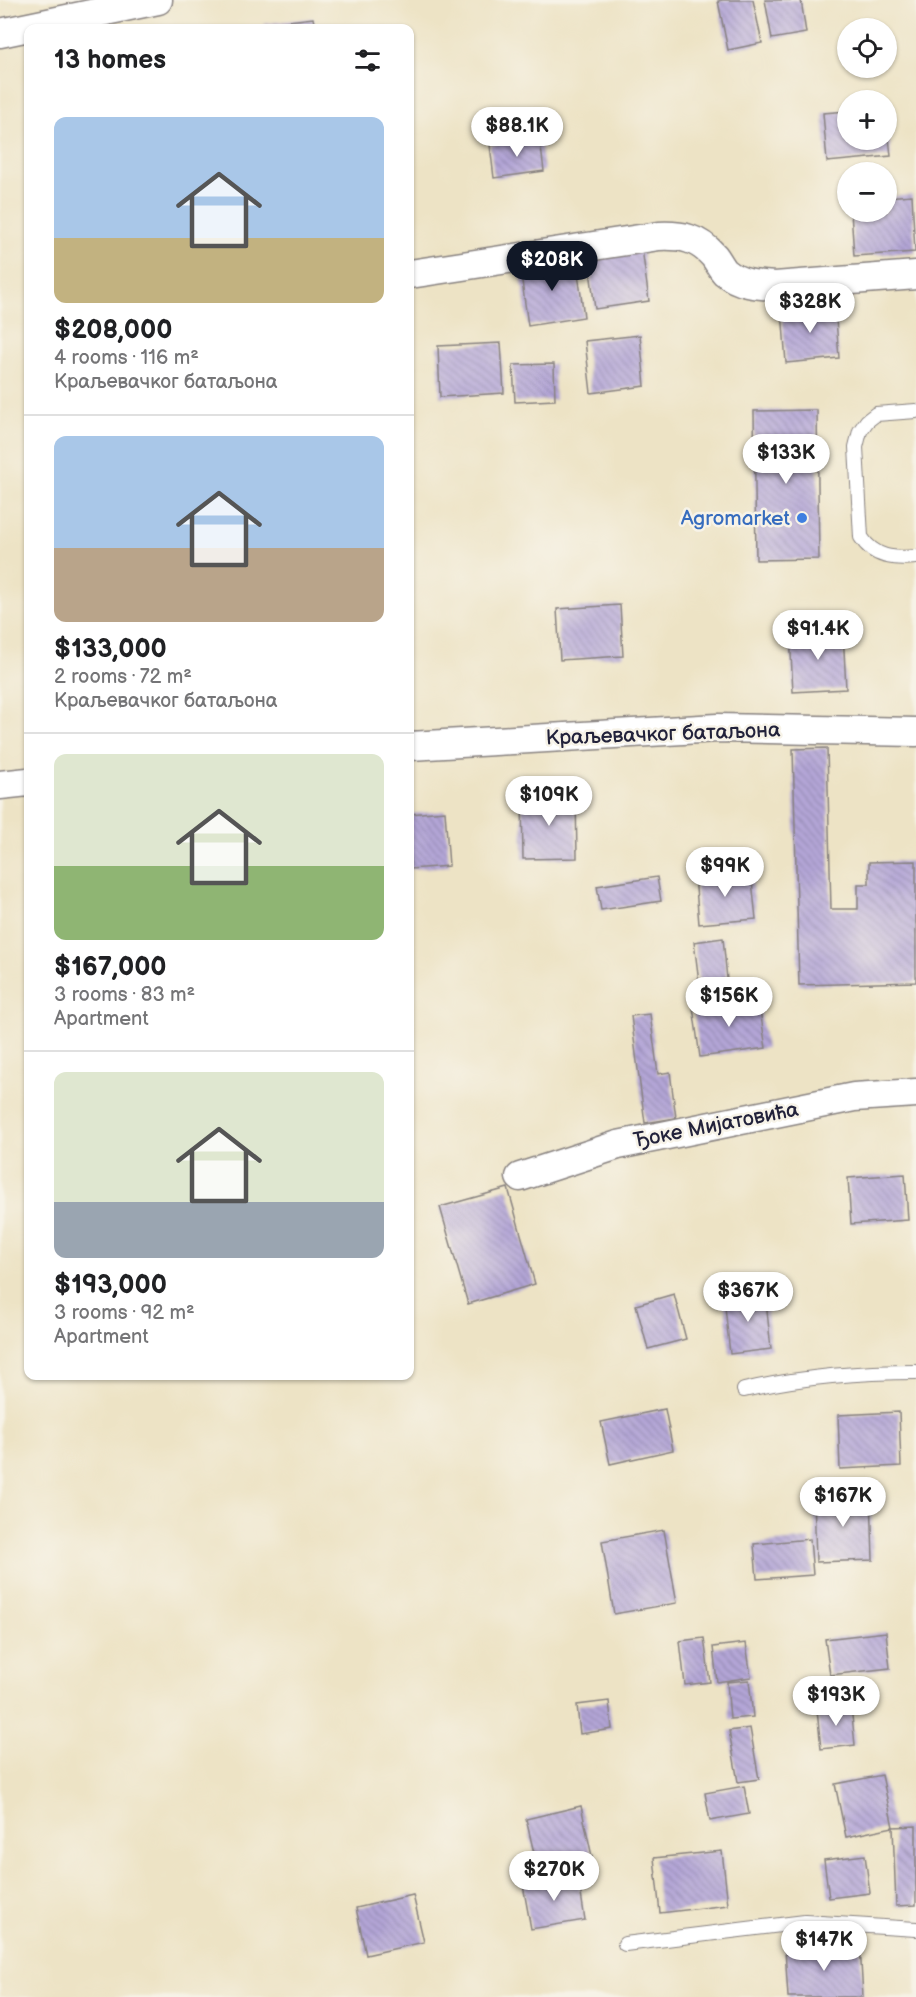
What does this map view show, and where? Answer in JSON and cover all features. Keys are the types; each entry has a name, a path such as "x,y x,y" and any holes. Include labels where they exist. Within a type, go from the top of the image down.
{"street":[{"path":"43,24 158,0"},
{"path":"0,33 24,28"},
{"path":"414,273 659,236 681,235 702,244 725,271 738,280 755,285 775,286 916,275"},
{"name":"Краљевачког батаљона","path":"414,746 717,728 916,732"},
{"path":"0,785 24,782"},
{"name":"Ђоке Мијатовића","path":"520,1177 618,1145 854,1097 916,1093"}],"lane":[{"path":"916,411 876,414 860,431 856,447 861,537 867,546 895,559 916,557"},
{"path":"744,1390 825,1376 872,1372 916,1372"},
{"path":"624,1944 805,1923 916,1929"}],"building":[{"path":"753,0 762,43 728,50 718,1"},
{"path":"765,0 801,0 806,33 772,39"},
{"path":"313,18 314,24 264,24"},
{"path":"837,112 837,150 890,150 891,156 827,162 823,113"},
{"path":"540,139 544,171 494,178 490,145"},
{"path":"912,195 915,252 854,256 852,222 897,222 897,196"},
{"path":"642,248 649,301 595,309 588,255"},
{"path":"576,259 584,317 528,326 520,266"},
{"path":"835,306 839,358 786,363 782,311"},
{"path":"640,335 645,386 591,393 585,341"},
{"path":"501,343 504,393 440,397 438,346"},
{"path":"554,364 555,400 515,402 513,365"},
{"path":"817,410 819,559 756,560 754,411"},
{"path":"620,605 623,656 560,660 557,609"},
{"path":"843,631 846,689 793,692 790,633"},
{"path":"827,748 831,909 858,909 858,884 869,884 869,862 916,861 916,982 799,985 793,749"},
{"path":"522,796 576,796 577,858 523,859"},
{"path":"445,811 449,866 414,869 414,814"},
{"path":"751,871 756,919 699,924 695,876"},
{"path":"657,877 661,901 601,910 597,886"},
{"path":"723,938 727,979 699,982 694,942"},
{"path":"758,998 766,1048 700,1057 693,1007"},
{"path":"650,1014 658,1074 670,1072 676,1118 645,1123 631,1016"},
{"path":"905,1174 908,1220 851,1224 848,1178"},
{"path":"508,1188 535,1284 468,1304 440,1207"},
{"path":"765,1292 771,1349 730,1354 724,1297"},
{"path":"674,1294 686,1339 648,1349 636,1305"},
{"path":"665,1409 673,1450 610,1464 601,1422"},
{"path":"899,1412 901,1466 840,1469 838,1415"},
{"path":"871,1493 873,1560 816,1562 814,1495"},
{"path":"664,1530 677,1603 614,1614 602,1541"},
{"path":"810,1539 813,1575 757,1579 754,1544"},
{"path":"886,1632 890,1668 830,1675 825,1639"},
{"path":"704,1638 710,1682 685,1685 680,1641"},
{"path":"746,1643 751,1677 717,1682 713,1647"},
{"path":"749,1680 753,1717 730,1719 727,1682"},
{"path":"609,1701 612,1729 580,1734 577,1705"},
{"path":"851,1706 855,1745 821,1749 817,1710"},
{"path":"750,1728 759,1779 738,1782 729,1731"},
{"path":"882,1775 893,1827 846,1837 835,1784"},
{"path":"744,1786 749,1814 710,1821 705,1793"},
{"path":"581,1806 593,1861 539,1874 526,1819"},
{"path":"916,1826 916,1905 896,1906 893,1827"},
{"path":"722,1851 728,1905 660,1913 654,1858"},
{"path":"865,1855 870,1893 829,1898 824,1860"},
{"path":"578,1875 585,1920 531,1929 523,1885"},
{"path":"413,1895 424,1942 366,1955 356,1908"},
{"path":"860,1945 863,1997 788,1997 785,1949"}],"place":[{"name":"Agromarket","path":"802,518"}]}
